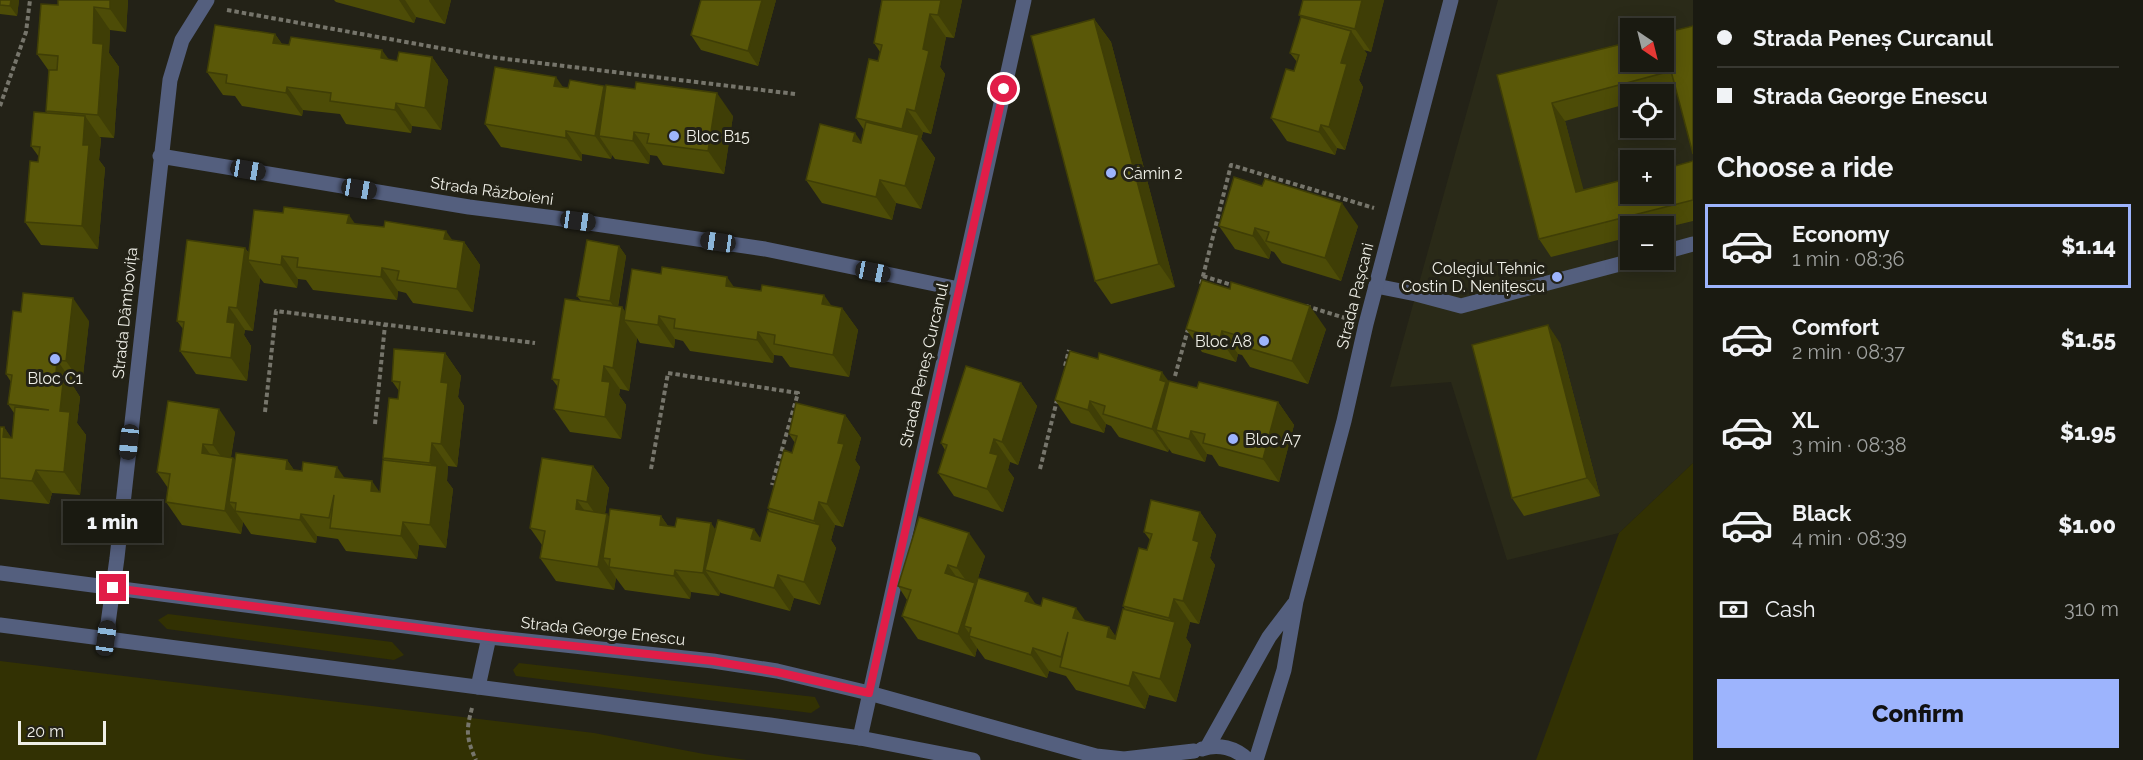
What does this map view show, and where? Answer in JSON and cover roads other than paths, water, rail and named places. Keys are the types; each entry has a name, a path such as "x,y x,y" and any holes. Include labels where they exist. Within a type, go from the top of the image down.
{"street":[{"name":"Strada Peneș Curcanul","path":"860,738 1024,0"},
{"name":"Strada Pașcani","path":"1256,760 1284,670 1296,601 1451,0"},
{"name":"Strada Dâmbovița","path":"106,638 170,80 182,40 205,3"},
{"name":"Strada Războieni","path":"160,156 470,207 765,249 959,289"},
{"path":"1674,249 1693,244"},
{"path":"1376,286 1461,306 1620,264"},
{"name":"Strada George Enescu","path":"0,573 489,637 713,661 777,672 869,693 1096,756 1124,759 1196,753 1223,746 1237,751 1248,760"},
{"name":"Strada Pașcani","path":"1196,753 1269,637 1296,601"},
{"path":"0,625 860,738 973,760"},
{"path":"478,687 489,637"}],"place":[{"name":"Bloc B15","path":"674,136"},
{"name":"Cămin 2","path":"1111,173"},
{"name":"Colegiul Tehnic Costin D. Nenițescu","path":"1557,277"},
{"name":"Bloc A8","path":"1264,341"},
{"name":"Bloc C1","path":"55,359"},
{"name":"Bloc A7","path":"1233,439"}]}
